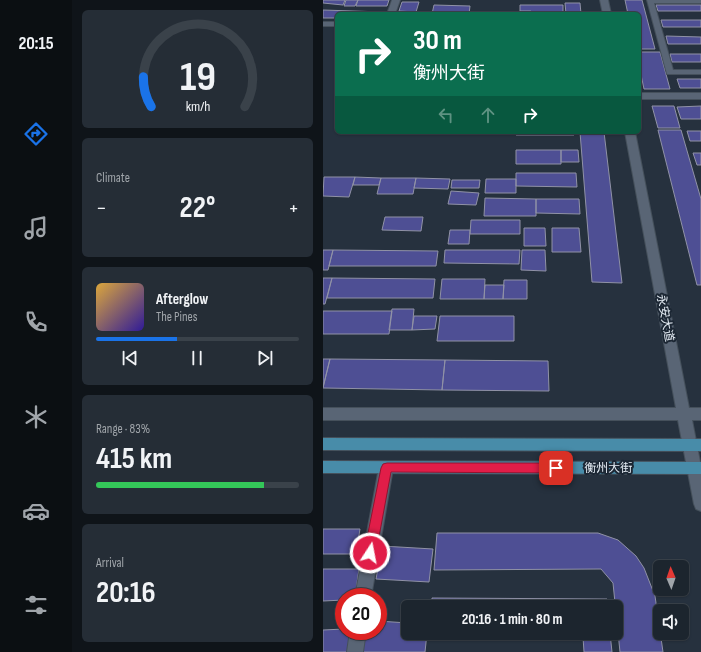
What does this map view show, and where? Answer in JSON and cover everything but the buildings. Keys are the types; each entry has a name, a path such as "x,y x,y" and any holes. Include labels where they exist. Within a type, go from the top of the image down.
{"main road":[{"name":"衡州大街","path":"323,444 695,445"},
{"name":"衡州大街","path":"323,467 698,468"}],"street":[{"path":"392,12 396,0"},
{"path":"604,0 607,12"},
{"path":"701,1 650,1 670,72 701,72"},
{"path":"323,24 335,24"},
{"path":"641,96 701,96"},
{"name":"永安大道","path":"630,134 684,414 695,445 701,504"},
{"path":"323,414 701,414"},
{"path":"365,588 387,468"},
{"path":"355,652 357,640"}],"route":[{"path":"370,553 387,468 556,468"}]}
